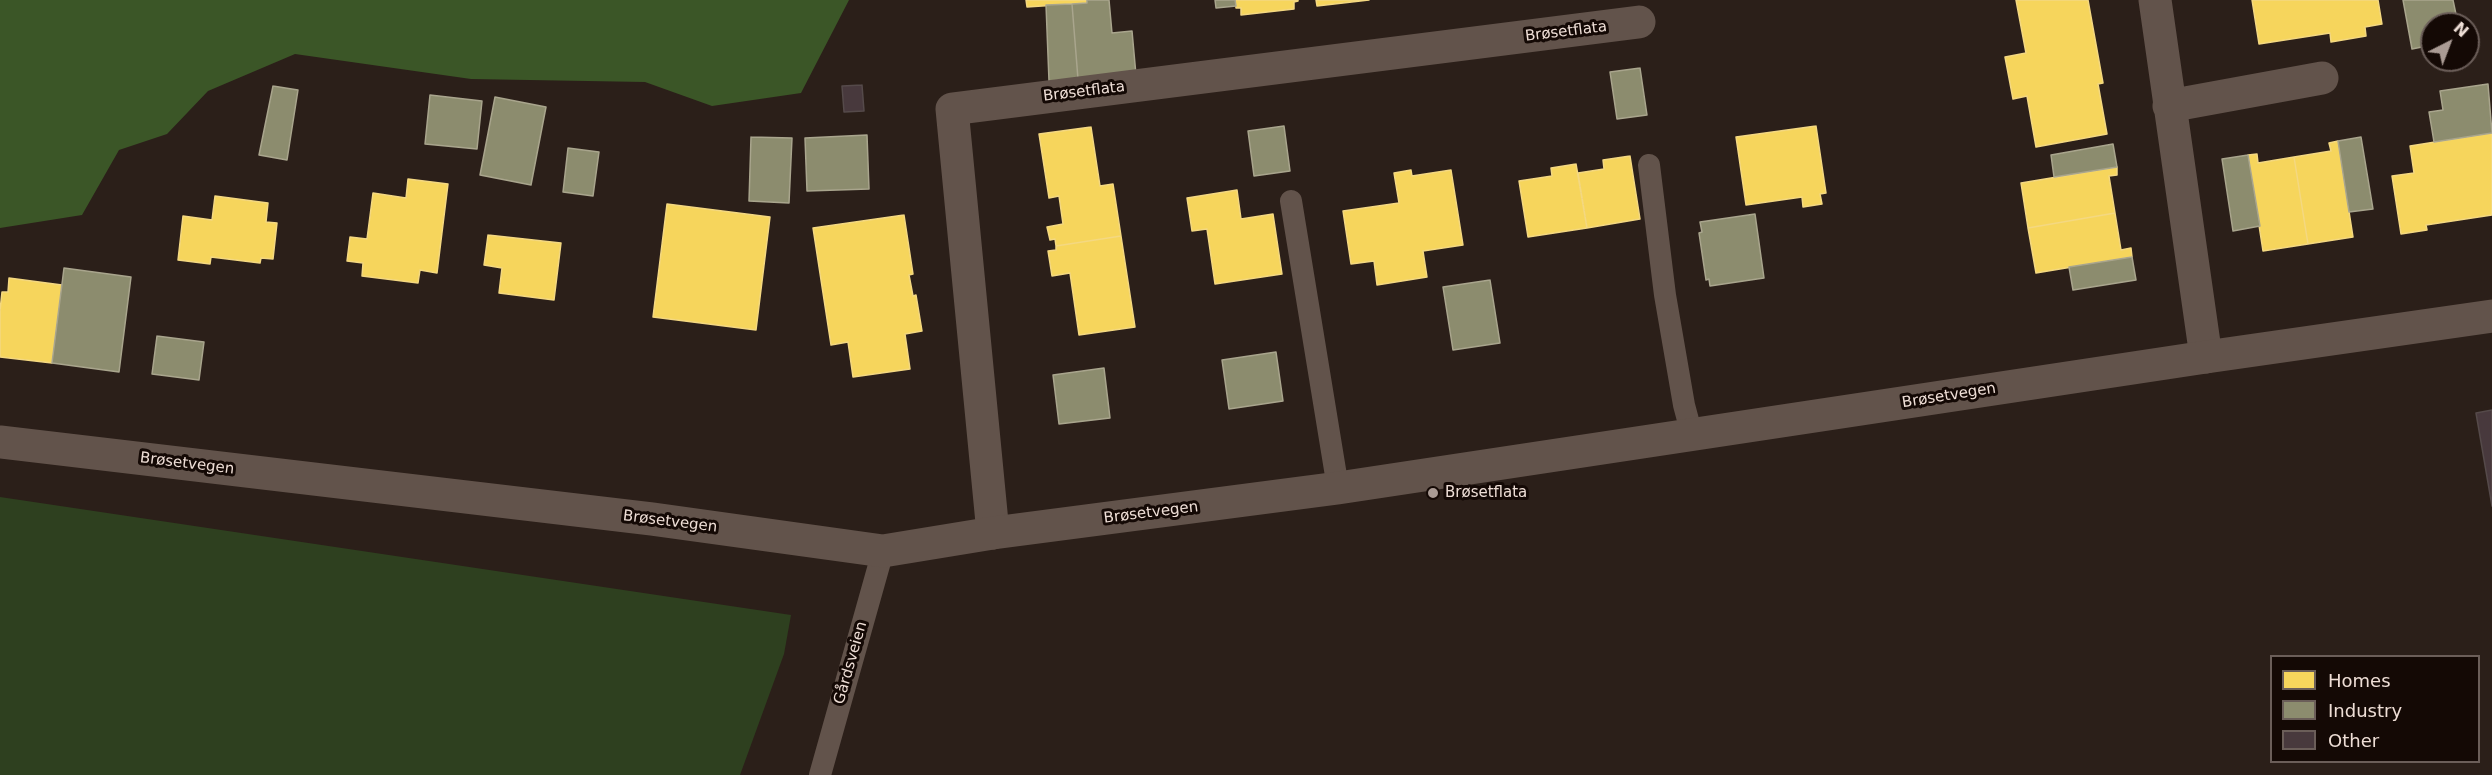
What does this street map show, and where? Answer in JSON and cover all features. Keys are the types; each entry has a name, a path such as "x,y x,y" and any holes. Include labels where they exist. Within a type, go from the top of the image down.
{"street":[{"path":"2155,0 2206,357"},
{"name":"Brøsetflata","path":"993,533 952,109 1639,22"},
{"path":"2169,106 2322,78"},
{"name":"Brøsetvegen","path":"0,442 641,518 883,551 993,533 1338,488 2492,316"}],"lane":[{"path":"1649,165 1665,295 1684,405 1692,435"},
{"path":"1291,201 1338,488"},
{"name":"Gårdsveien","path":"820,775 883,551"}],"green space":[{"path":"0,0 849,0 801,93 712,106 645,82 471,79 295,54 208,91 167,134 119,150 82,215 0,228"},
{"path":"0,497 791,615 784,654 740,775 0,775"}],"building: Homes":[{"path":"1026,0 1087,0 1087,3 1027,7"},
{"path":"1235,0 1298,1 1294,2 1294,9 1241,15 1241,8 1236,8"},
{"path":"1316,0 1369,0 1317,6"},
{"path":"2016,0 2088,0 2103,83 2098,84 2107,134 2036,147 2027,96 2013,99 2005,57 2026,53"},
{"path":"2252,0 2378,0 2382,24 2365,27 2366,36 2331,42 2330,33 2259,44"},
{"path":"1816,126 1826,193 1820,194 1822,204 1803,207 1802,197 1746,205 1736,137"},
{"path":"1091,127 1100,186 1113,184 1121,236 1056,246 1055,239 1050,240 1047,227 1063,224 1059,196 1049,198 1039,134"},
{"path":"2492,133 2492,215 2426,225 2427,230 2401,234 2392,176 2414,173 2410,146"},
{"path":"2338,141 2353,237 2308,244 2294,157 2331,151 2329,143"},
{"path":"2257,154 2258,163 2294,157 2308,244 2263,251 2248,155"},
{"path":"1630,156 1640,219 1587,228 1578,173 1604,169 1603,160"},
{"path":"1576,164 1587,228 1528,237 1519,181 1552,176 1551,168"},
{"path":"2117,167 2117,175 2109,176 2115,213 2028,228 2021,183"},
{"path":"1411,170 1412,176 1451,170 1463,245 1423,251 1427,277 1377,285 1374,261 1351,264 1343,211 1399,203 1394,173"},
{"path":"408,179 448,184 437,273 420,270 418,283 362,276 363,263 347,261 350,237 367,239 373,193 406,198"},
{"path":"1237,190 1241,219 1273,214 1282,274 1215,284 1207,229 1192,231 1187,198"},
{"path":"215,196 268,203 266,222 277,223 273,259 261,258 260,263 211,257 210,264 178,260 183,216 212,220"},
{"path":"667,204 770,217 756,330 653,317"},
{"path":"2115,213 2121,250 2131,248 2132,257 2036,273 2028,228"},
{"path":"904,215 913,274 909,275 913,296 916,295 922,331 905,334 910,369 853,377 848,342 831,345 813,228"},
{"path":"488,235 561,243 554,300 499,293 502,268 484,265"},
{"path":"1121,236 1135,327 1079,335 1070,273 1052,276 1048,251 1056,250 1056,246"},
{"path":"9,278 62,285 52,363 0,357 2,292 8,292"}],"building: Industry":[{"path":"1087,0 1109,0 1112,33 1132,31 1136,75 1078,79 1072,4 1087,3"},
{"path":"1215,0 1235,0 1236,6 1216,8"},
{"path":"2403,0 2453,0 2456,12 2420,12 2420,47 2412,49"},
{"path":"1072,4 1078,79 1049,81 1046,5"},
{"path":"1640,68 1647,115 1617,119 1610,72"},
{"path":"2488,84 2492,133 2434,142 2429,112 2443,110 2440,91"},
{"path":"273,86 298,90 287,160 259,155"},
{"path":"430,95 482,101 477,149 425,144"},
{"path":"495,97 546,107 531,185 480,175"},
{"path":"1284,126 1290,171 1254,176 1248,131"},
{"path":"867,135 869,189 807,191 805,138"},
{"path":"751,137 792,138 789,203 749,201"},
{"path":"2361,137 2373,209 2349,212 2338,141"},
{"path":"2113,144 2117,167 2054,177 2051,155"},
{"path":"568,148 599,152 593,196 563,192"},
{"path":"2248,155 2260,226 2233,231 2222,159"},
{"path":"1755,214 1764,278 1710,286 1709,279 1706,280 1699,233 1702,232 1700,222"},
{"path":"2132,257 2136,280 2073,290 2069,267"},
{"path":"64,268 131,277 119,372 52,363"},
{"path":"1490,280 1500,343 1453,350 1443,287"},
{"path":"157,336 204,342 199,380 152,374"},
{"path":"1276,352 1283,401 1229,409 1222,360"},
{"path":"1104,368 1110,418 1059,424 1053,375"}],"building: Other":[{"path":"862,85 864,111 844,112 842,86"},
{"path":"2492,410 2492,506 2476,413"}],"place":[{"name":"Brøsetflata","path":"1433,493"}]}
